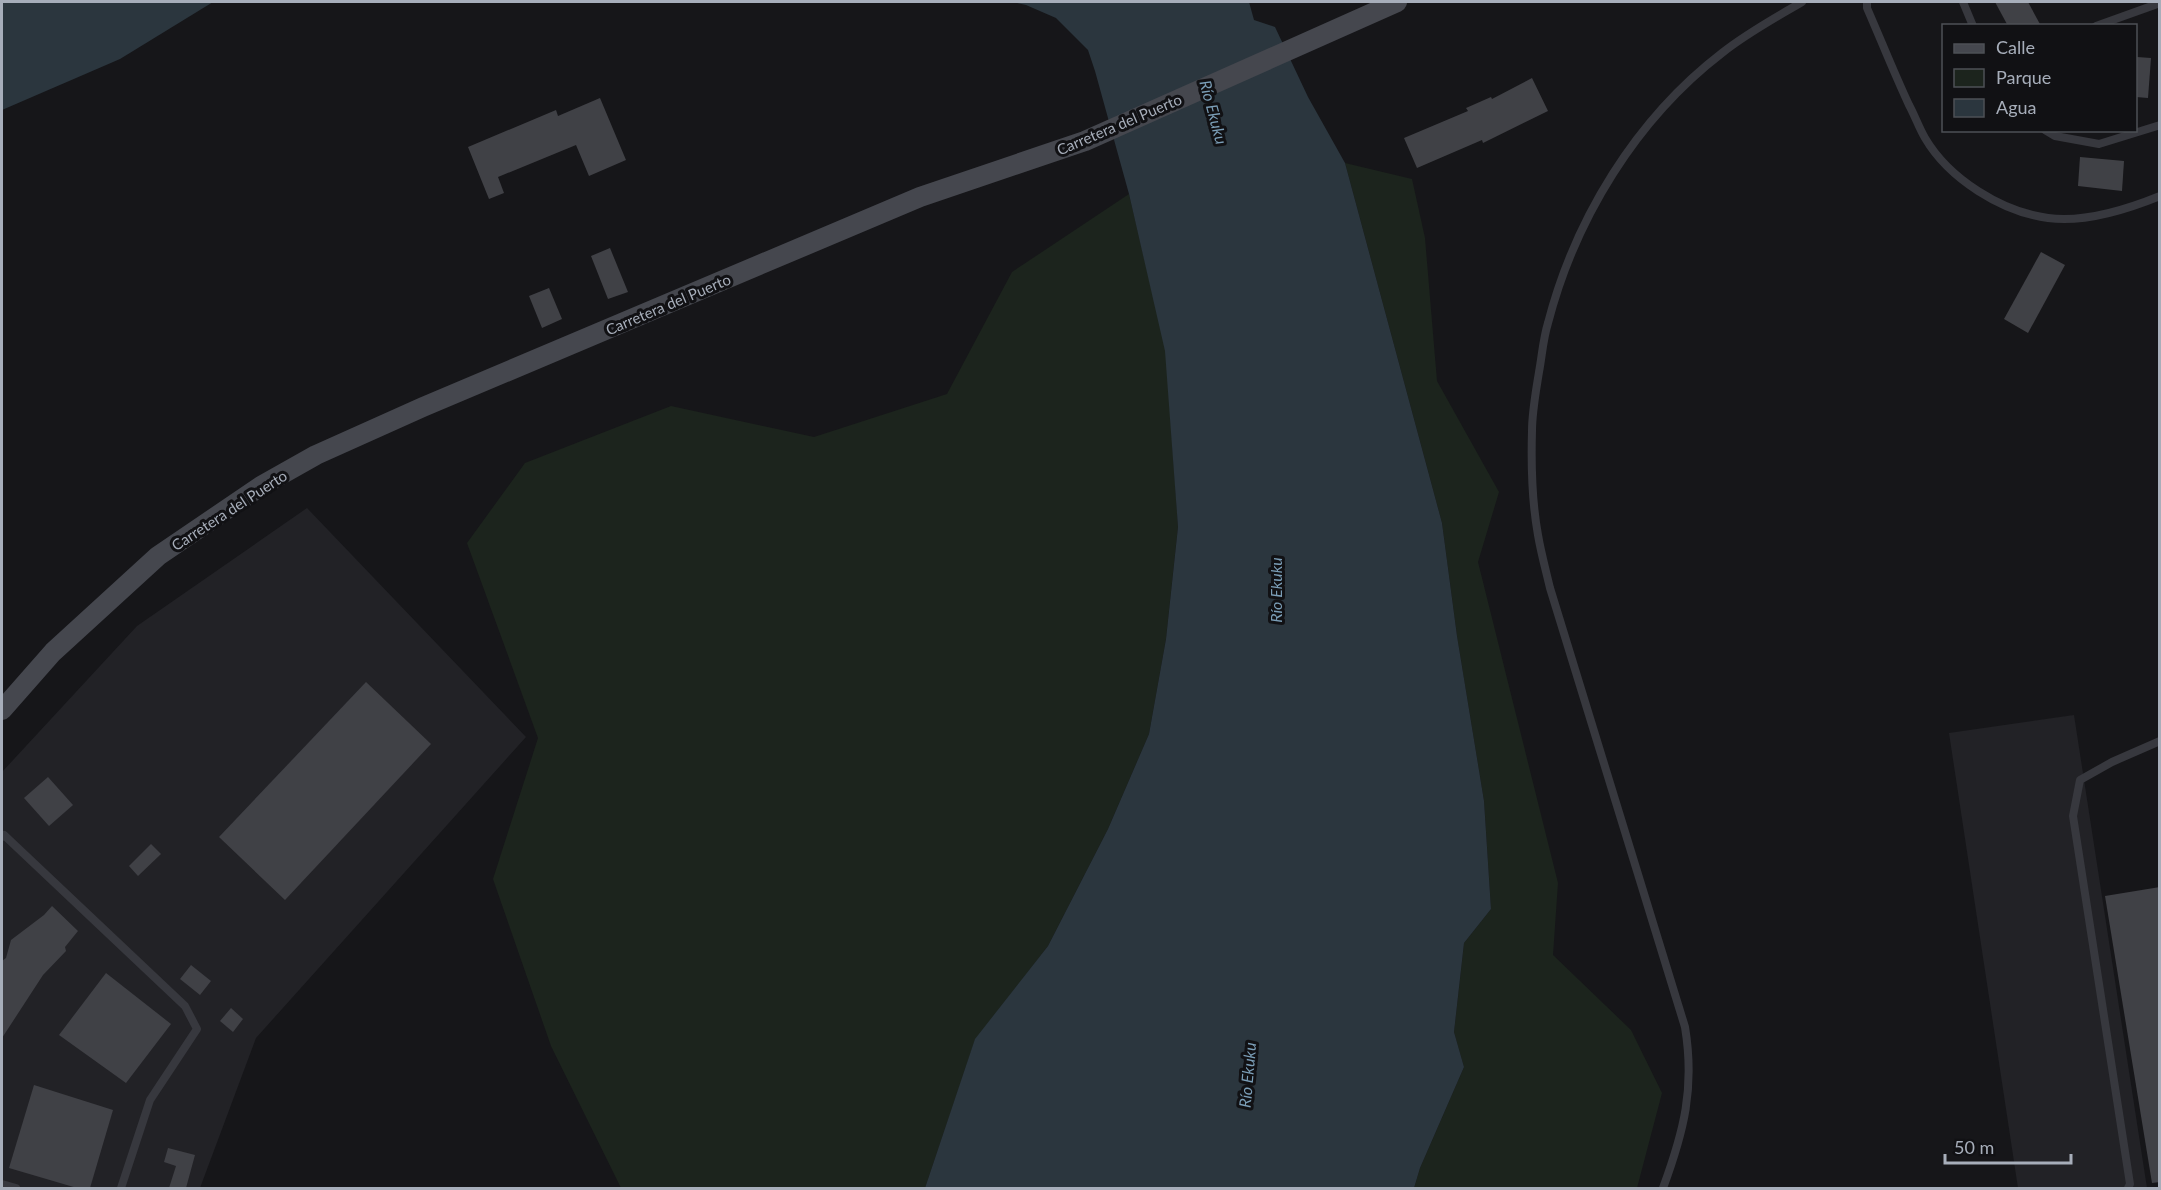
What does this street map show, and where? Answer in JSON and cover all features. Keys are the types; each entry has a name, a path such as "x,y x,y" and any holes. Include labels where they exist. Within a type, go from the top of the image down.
{"main road":[{"name":"Carretera del Puerto","path":"2,710 53,652 158,556 261,486 316,455 423,406 920,197 1085,141 1397,2"}],"lane":[{"path":"1663,1188 1684,1120 1689,1089 1690,1057 1685,1027 1550,588 1538,534 1533,486 1532,429 1547,324 1582,228 1604,186 1656,116 1689,82 1722,53 1802,2"},
{"path":"1867,2 1867,8 1898,80 1926,139 1958,177 1988,197 1998,203 2049,219 2090,217 2160,196"},
{"path":"1963,2 1972,24"},
{"path":"2102,24 2160,3"},
{"path":"2048,132 2055,136 2099,144 2160,125"},
{"path":"2128,1188 2130,1184 2073,816 2080,780 2112,762 2160,741"},
{"path":"2,837 4,835 185,1006 197,1029 150,1100 121,1188"},
{"path":"2,1184 16,1188"}],"shaded area":[{"path":"307,508 526,737 256,1038 200,1188 2,1188 2,772 137,626"},
{"path":"2074,715 2147,1188 2018,1188 1949,733"}],"green space":[{"path":"1345,163 1412,179 1425,238 1437,381 1499,492 1478,562 1558,883 1553,955 1631,1030 1662,1093 1637,1188 1414,1188 1420,1168 1464,1067 1454,1032 1464,943 1491,909 1484,801 1457,636 1442,523"},
{"path":"1129,194 1166,351 1178,527 1166,639 1149,734 1108,829 1048,946 975,1040 925,1188 621,1188 551,1046 493,879 538,738 467,543 525,463 671,406 814,437 947,394 1012,272"}],"water":[{"path":"2,2 213,2 120,59 2,110"},
{"name":"Río Ekuku","path":"1013,2 1249,2 1254,20 1275,27 1308,97 1345,163 1442,523 1457,636 1484,801 1491,909 1464,943 1454,1032 1464,1067 1420,1168 1414,1188 925,1188 975,1039 1048,946 1108,829 1149,734 1166,639 1178,527 1165,351 1129,194 1095,71 1088,50 1056,18"}],"building":[{"path":"1995,2 2028,2 2040,24 2007,24"},
{"path":"2137,57 2151,58 2148,98 2137,97"},
{"path":"1532,78 1548,111 1483,143 1482,140 1417,168 1404,138 1468,111 1466,108 1491,97 1492,99"},
{"path":"600,98 626,160 589,176 576,145 498,177 504,193 489,199 468,147 556,110 558,116"},
{"path":"2080,157 2124,161 2122,191 2078,186"},
{"path":"610,248 628,292 608,299 591,256"},
{"path":"2041,252 2065,265 2028,333 2004,319"},
{"path":"549,288 562,319 542,328 529,296"},
{"path":"366,682 431,744 285,900 219,837"},
{"path":"48,777 73,805 49,826 24,798"},
{"path":"151,844 161,854 138,876 129,866"},
{"path":"2160,887 2160,1182 2152,1183 2105,896"},
{"path":"52,906 78,931 65,947 66,951 43,975 2,1038 2,961 6,958 11,940 44,915"},
{"path":"191,965 211,981 200,995 180,979"},
{"path":"106,973 171,1024 126,1083 59,1035"},
{"path":"231,1008 243,1019 233,1032 220,1021"},
{"path":"34,1085 113,1110 90,1188 77,1188 9,1168"},
{"path":"168,1148 195,1155 186,1188 169,1188 176,1166 164,1162"}]}
